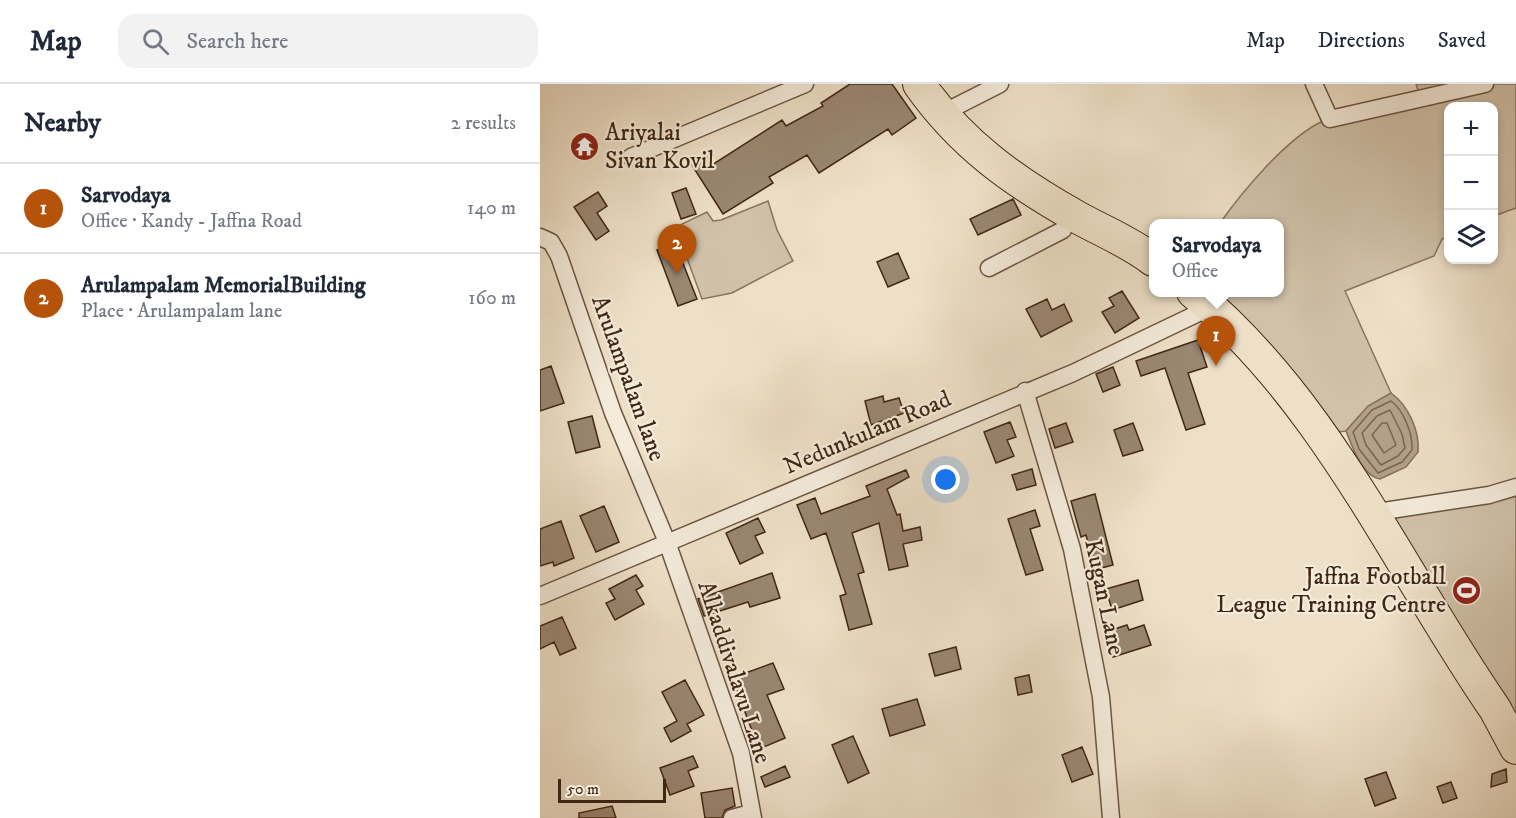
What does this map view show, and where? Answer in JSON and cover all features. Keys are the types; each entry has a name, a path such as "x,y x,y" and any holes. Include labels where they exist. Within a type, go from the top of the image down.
{"highway":[{"path":"919,84 964,140 987,158 1025,186 1149,258"},
{"path":"1202,300 1277,377 1321,434 1495,709 1516,748"}],"street":[{"path":"631,157 805,84"},
{"path":"941,114 1000,84"},
{"path":"1314,84 1330,119 1485,84"},
{"path":"989,268 1063,230 1070,213"},
{"name":"Arulampalam lane","path":"540,237 551,242 559,256 613,412 667,543"},
{"name":"Nedunkulam Road","path":"540,596 1143,341 1202,300"},
{"name":"Kugan Lane","path":"1025,391 1074,561 1101,697 1111,818"},
{"path":"1371,513 1489,495 1516,487"},
{"name":"Alkaddivalavu Lane","path":"667,543 741,753 752,816"},
{"path":"732,818 752,816"}],"shaded area":[{"path":"1416,84 1516,84 1516,208 1498,215 1498,102 1444,102 1444,238 1434,256 1345,291 1391,393 1358,417 1346,431 1321,434 1197,297 1284,297 1284,219 1223,219 1264,169 1304,132 1340,114 1420,97"},
{"path":"768,201 777,230 793,261 732,293 702,299 677,231 682,224 707,212 713,221 721,220"},
{"name":"Jaffna Football League Training Centre","path":"1516,487 1516,748 1371,513"}],"water":[{"path":"1391,393 1403,404 1412,419 1417,436 1418,452 1406,467 1380,479 1374,477 1363,466 1346,431 1368,406"}],"building":[{"path":"850,84 892,84 916,118 892,135 888,129 819,173 807,155 769,177 773,183 723,214 690,162 705,153 712,165 782,120 786,126 823,106 821,103"},
{"path":"686,188 696,214 681,219 672,193"},
{"path":"598,192 607,206 597,213 609,231 596,240 574,207"},
{"path":"1013,199 1021,215 978,235 970,219"},
{"path":"675,243 697,299 678,306 657,250"},
{"path":"898,253 909,278 888,287 877,262"},
{"path":"1122,291 1139,318 1115,333 1102,312 1114,306 1109,298"},
{"path":"1047,299 1052,310 1064,304 1072,321 1041,337 1026,309"},
{"path":"1198,340 1207,367 1188,373 1205,424 1186,430 1165,368 1141,376 1136,361"},
{"path":"551,366 564,403 540,411 540,370"},
{"path":"1113,367 1120,385 1103,392 1096,374"},
{"path":"883,396 884,402 899,398 904,413 871,425 865,401"},
{"path":"592,416 600,447 576,453 568,422"},
{"path":"1010,422 1016,437 1007,440 1014,456 996,463 984,432"},
{"path":"1066,423 1073,442 1055,448 1049,429"},
{"path":"1133,423 1143,450 1123,456 1114,430"},
{"path":"1032,469 1036,485 1017,490 1012,475"},
{"path":"906,470 909,477 887,489 897,515 900,514 903,531 920,527 922,540 903,544 908,566 889,570 879,523 852,533 864,572 858,574 872,624 849,630 840,596 846,594 826,533 811,539 797,505 815,498 821,514 870,496 866,486"},
{"path":"1095,494 1113,565 1094,570 1086,535 1081,537 1071,501"},
{"path":"604,506 619,542 596,552 580,516"},
{"path":"1035,510 1040,526 1030,529 1043,570 1026,575 1008,519"},
{"path":"758,518 765,532 755,536 763,553 740,564 726,533"},
{"path":"561,521 574,558 554,566 553,562 540,566 540,529"},
{"path":"772,573 780,598 750,607 748,602 704,616 698,599"},
{"path":"636,575 643,586 636,590 644,604 615,620 606,603 615,599 609,589"},
{"path":"1138,580 1143,600 1112,610 1106,589"},
{"path":"562,617 576,648 560,655 554,642 540,649 540,626"},
{"path":"1127,625 1129,630 1144,625 1151,645 1113,657 1105,632"},
{"path":"956,647 961,669 935,676 929,654"},
{"path":"773,663 784,689 767,695 785,738 759,749 732,678"},
{"path":"1029,675 1032,692 1018,695 1015,678"},
{"path":"685,680 704,715 687,724 691,731 671,742 664,728 677,721 662,692"},
{"path":"917,699 925,725 890,736 882,709"},
{"path":"853,736 869,773 848,783 832,745"},
{"path":"1082,747 1093,774 1072,782 1062,755"},
{"path":"693,756 698,767 688,771 694,786 670,795 660,768"},
{"path":"785,766 790,777 765,787 761,777"},
{"path":"1506,769 1507,782 1491,787 1492,774"},
{"path":"1386,772 1396,798 1375,806 1365,779"},
{"path":"1451,782 1457,798 1443,803 1437,787"},
{"path":"732,788 735,806 725,810 722,818 705,818 701,793"},
{"path":"612,806 616,818 579,818 579,813"}],"place":[{"name":"Ariyalai Sivan Kovil","path":"584,146"},
{"name":"Arulampalam MemorialBuilding","path":"677,274"},
{"name":"Sarvodaya","path":"1216,366"},
{"name":"Jaffna Football League Training Centre","path":"1467,590"}]}
